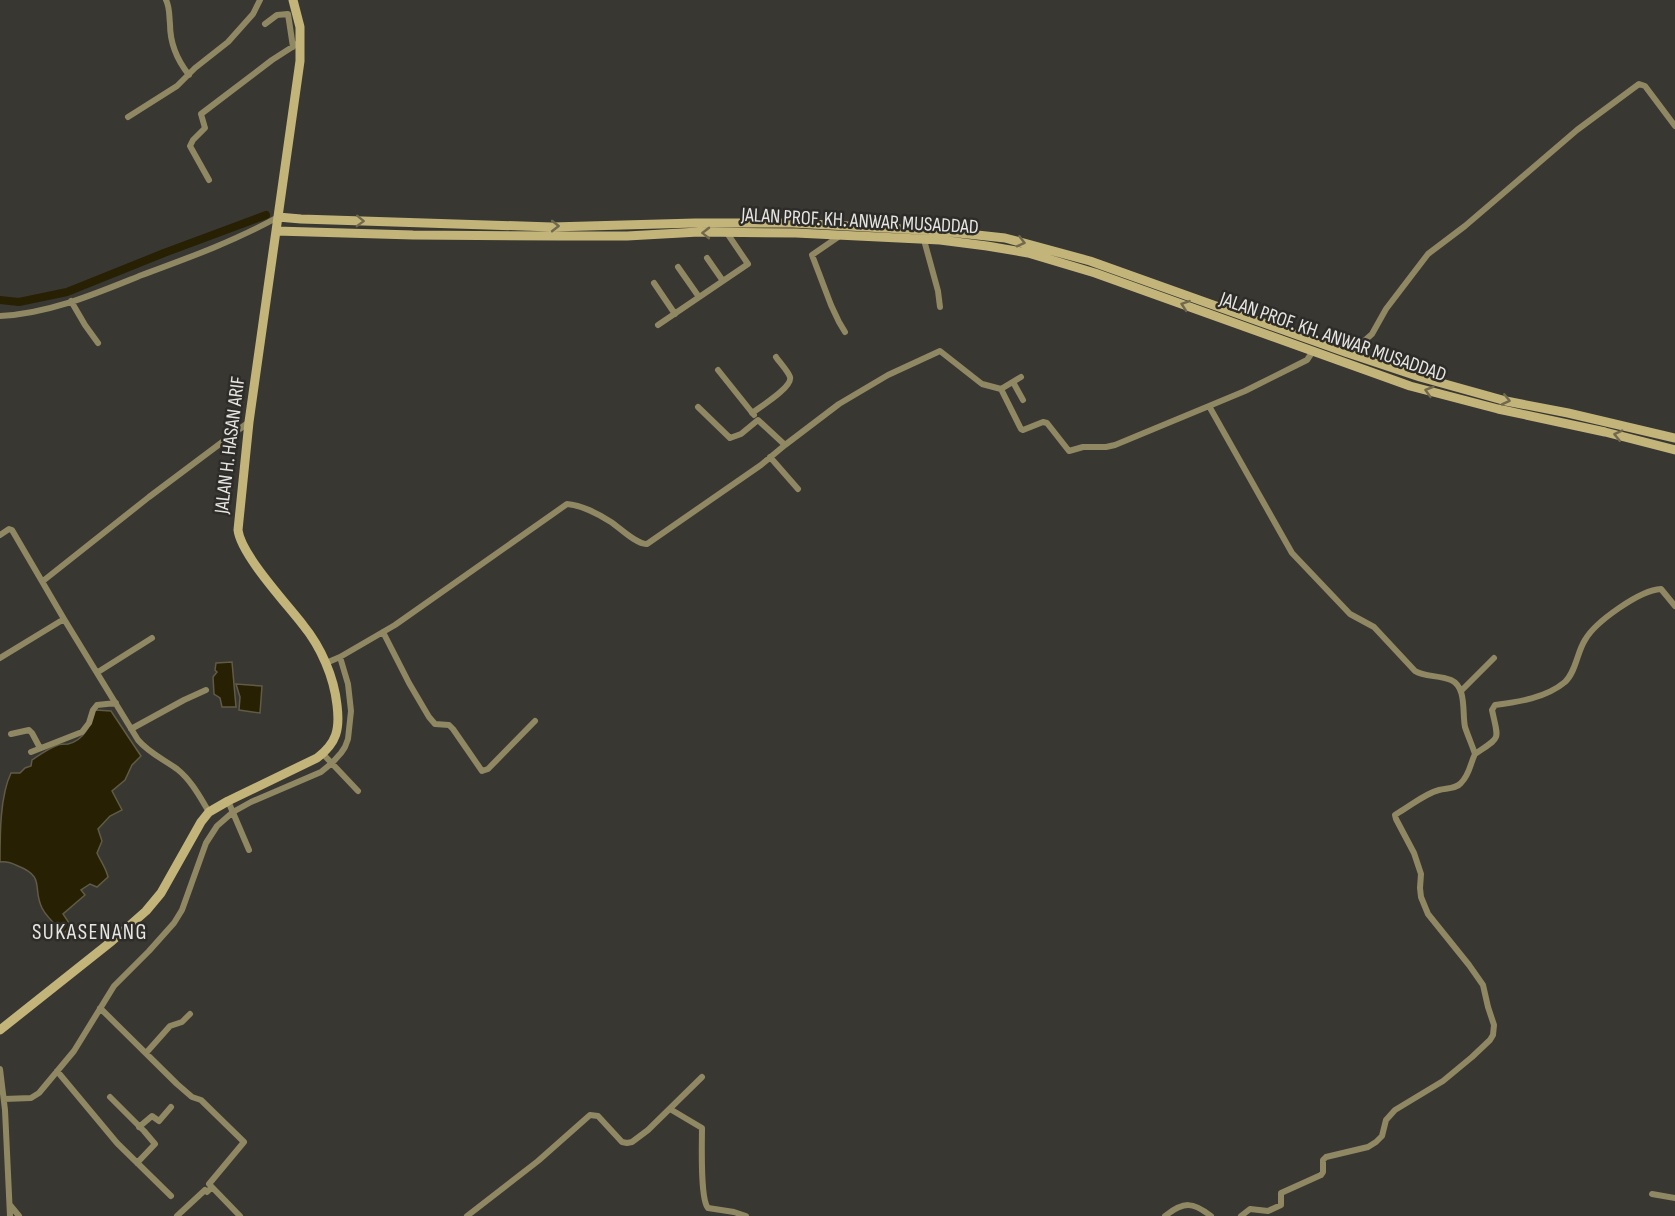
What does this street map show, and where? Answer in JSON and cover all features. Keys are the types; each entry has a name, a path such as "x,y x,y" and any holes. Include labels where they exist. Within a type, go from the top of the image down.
{"street":[{"path":"166,0 174,52 189,75"},
{"path":"128,117 177,86 195,68 228,42 253,14 260,0"},
{"name":"JALAN H. HASAN ARIF","path":"293,0 300,27 297,44 298,82 282,217 276,231 249,422 238,534 261,572 333,660 338,724 336,738 328,759"},
{"path":"209,180 190,146 205,128 201,114 272,60 297,44 288,14 277,15 265,24"},
{"path":"1343,357 1372,334 1386,309 1428,254 1465,226 1577,130 1639,84 1645,86 1675,126"},
{"path":"0,316 34,312 70,301 203,252 282,217"},
{"name":"JALAN PROF. KH. ANWAR MUSADDAD","path":"282,217 552,227 767,222 876,232 924,240 987,246 1028,253 1245,321 1313,351 1506,401 1675,438"},
{"path":"263,225 276,231"},
{"name":"JALAN PROF. KH. ANWAR MUSADDAD","path":"276,231 627,236 699,232 841,235 940,231 991,236 1090,261 1343,357 1410,386 1675,450"},
{"path":"658,325 748,264 727,233"},
{"path":"841,235 812,255 831,305 845,332"},
{"path":"987,246 991,236"},
{"path":"924,240 940,307"},
{"path":"707,258 723,281"},
{"path":"678,267 699,297"},
{"path":"654,283 675,314"},
{"path":"70,301 98,343"},
{"path":"4,1099 34,1097 74,1051 114,986 149,951 178,916 211,834 230,807 328,759 345,747 351,711 348,684 333,660 383,632 453,586 567,504 608,520 639,544 645,544 770,457 839,404 888,375 940,351 982,384 1000,389 1021,377"},
{"path":"1000,389 1020,429 1023,430 1043,422 1047,423 1069,451 1083,447 1115,446 1245,391 1303,362 1313,351"},
{"path":"752,413 786,388 790,382 790,377 776,357"},
{"path":"718,370 758,420 785,445"},
{"path":"1013,382 1023,400"},
{"path":"698,406 730,438 741,434 758,420"},
{"path":"1209,406 1292,553 1350,614 1374,627 1415,671 1419,674 1436,675 1453,680 1457,684 1461,691 1465,726 1475,753"},
{"path":"43,581 140,503 249,422"},
{"path":"770,457 798,489"},
{"path":"0,535 9,529 12,530 98,672 113,703 131,729 150,752 185,777 209,812"},
{"path":"1241,1216 1250,1209 1268,1211 1281,1205 1281,1193 1322,1175 1323,1160 1326,1157 1368,1147 1376,1142 1382,1136 1386,1120 1395,1110 1443,1081 1472,1057 1493,1035 1494,1025 1483,985 1428,914 1421,897 1421,874 1414,853 1395,815 1429,793 1457,787 1471,768 1475,753 1495,741 1497,736 1492,710 1495,705 1528,700 1564,683 1570,677 1585,640 1592,631 1629,600 1649,591 1661,589 1675,606"},
{"path":"0,658 64,619"},
{"path":"383,632 429,717 435,724 448,725 453,729 482,771 488,769 536,721"},
{"path":"98,672 152,638"},
{"path":"1461,691 1494,658"},
{"path":"131,729 206,690"},
{"path":"31,752 82,732 89,723 95,707 113,703"},
{"path":"11,734 29,730 40,748"},
{"path":"328,759 358,791"},
{"path":"0,1030 146,911 161,893 209,812 251,802 313,777 328,759"},
{"path":"230,807 249,850"},
{"path":"100,1008 192,1097 201,1100 244,1142 209,1185 240,1216"},
{"path":"146,1053 170,1026 182,1022 190,1014"},
{"path":"0,1069 4,1099 10,1216"},
{"path":"57,1071 117,1143 171,1196"},
{"path":"466,1216 538,1161 590,1115 598,1116 622,1142 632,1142 648,1130 702,1077"},
{"path":"110,1097 155,1144 137,1163"},
{"path":"140,1127 152,1116 159,1121 171,1107"},
{"path":"670,1109 702,1128 701,1150 705,1206 746,1216"},
{"path":"177,1216 205,1190 207,1192 211,1188"},
{"path":"1652,1194 1675,1198"},
{"path":"1165,1216 1190,1204 1194,1204 1211,1216"},
{"path":"10,1205 19,1216"}],"shaded area":[{"path":"232,662 236,707 222,707 220,698 214,694 213,677 217,672 216,663"},
{"path":"236,684 262,686 260,713 239,710 240,697"},
{"path":"95,710 111,711 141,756 132,765 125,780 112,791 122,810 110,816 98,829 102,841 97,853 108,877 97,887 90,884 81,890 85,895 63,914 71,926 64,933 42,908 37,884 32,874 14,864 0,862 3,804 11,773 20,773 31,766 32,760 51,748 79,739 89,726"}],"waterway":[{"path":"0,300 19,302 67,292 266,215"}],"district":[{"name":"SUKASENANG","path":"90,932"}]}
